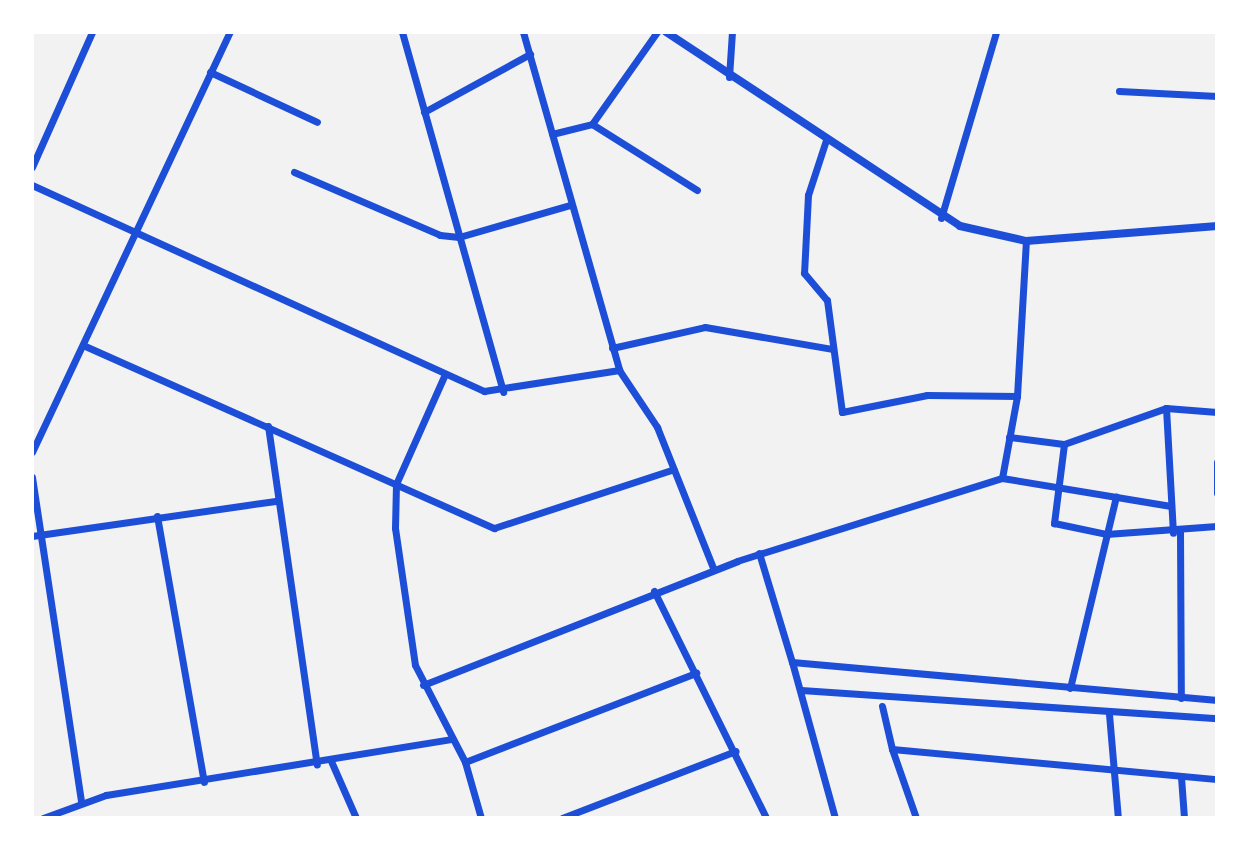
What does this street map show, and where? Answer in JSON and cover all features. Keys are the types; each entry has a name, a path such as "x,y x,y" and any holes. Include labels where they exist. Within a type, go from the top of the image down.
{"street":[{"path":"32,167 92,32"},
{"path":"32,452 85,346 230,32"},
{"path":"402,32 503,392"},
{"path":"523,32 619,370 649,409 714,570"},
{"path":"552,134 592,124 657,32"},
{"path":"666,32 941,218 1026,241 1217,226"},
{"path":"729,77 732,32"},
{"path":"941,218 996,32"},
{"path":"424,112 530,54"},
{"path":"210,72 317,122"},
{"path":"1119,91 1217,96"},
{"path":"592,124 697,190"},
{"path":"826,140 808,195 804,273 827,300 838,405 850,414 927,395 1017,396"},
{"path":"294,172 422,230 459,237 570,205"},
{"path":"32,185 445,374 503,392 619,370"},
{"path":"1002,478 1017,396 1026,241"},
{"path":"612,348 705,327 833,349"},
{"path":"85,346 494,528 674,469"},
{"path":"445,374 396,484 395,528 423,685 465,762 481,818"},
{"path":"1009,437 1064,444 1166,408 1217,412"},
{"path":"1166,408 1171,506 1177,532 1181,698"},
{"path":"268,426 276,501 317,764"},
{"path":"1064,444 1055,486 1054,523 1106,534 1177,532 1217,526"},
{"path":"1217,462 1217,493"},
{"path":"32,477 36,535 81,801"},
{"path":"423,685 654,591 759,553 1002,478 1171,506"},
{"path":"1070,688 1116,496"},
{"path":"36,535 276,501"},
{"path":"157,516 204,782"},
{"path":"759,553 801,690 835,818"},
{"path":"654,591 736,751 766,818"},
{"path":"792,662 1217,700"},
{"path":"465,762 696,673"},
{"path":"801,690 1217,718"},
{"path":"882,706 892,749 916,818"},
{"path":"1109,714 1118,818"},
{"path":"43,818 81,801 453,739"},
{"path":"892,749 1217,779"},
{"path":"562,818 736,751"},
{"path":"331,761 356,818"},
{"path":"1181,777 1184,818"}]}
